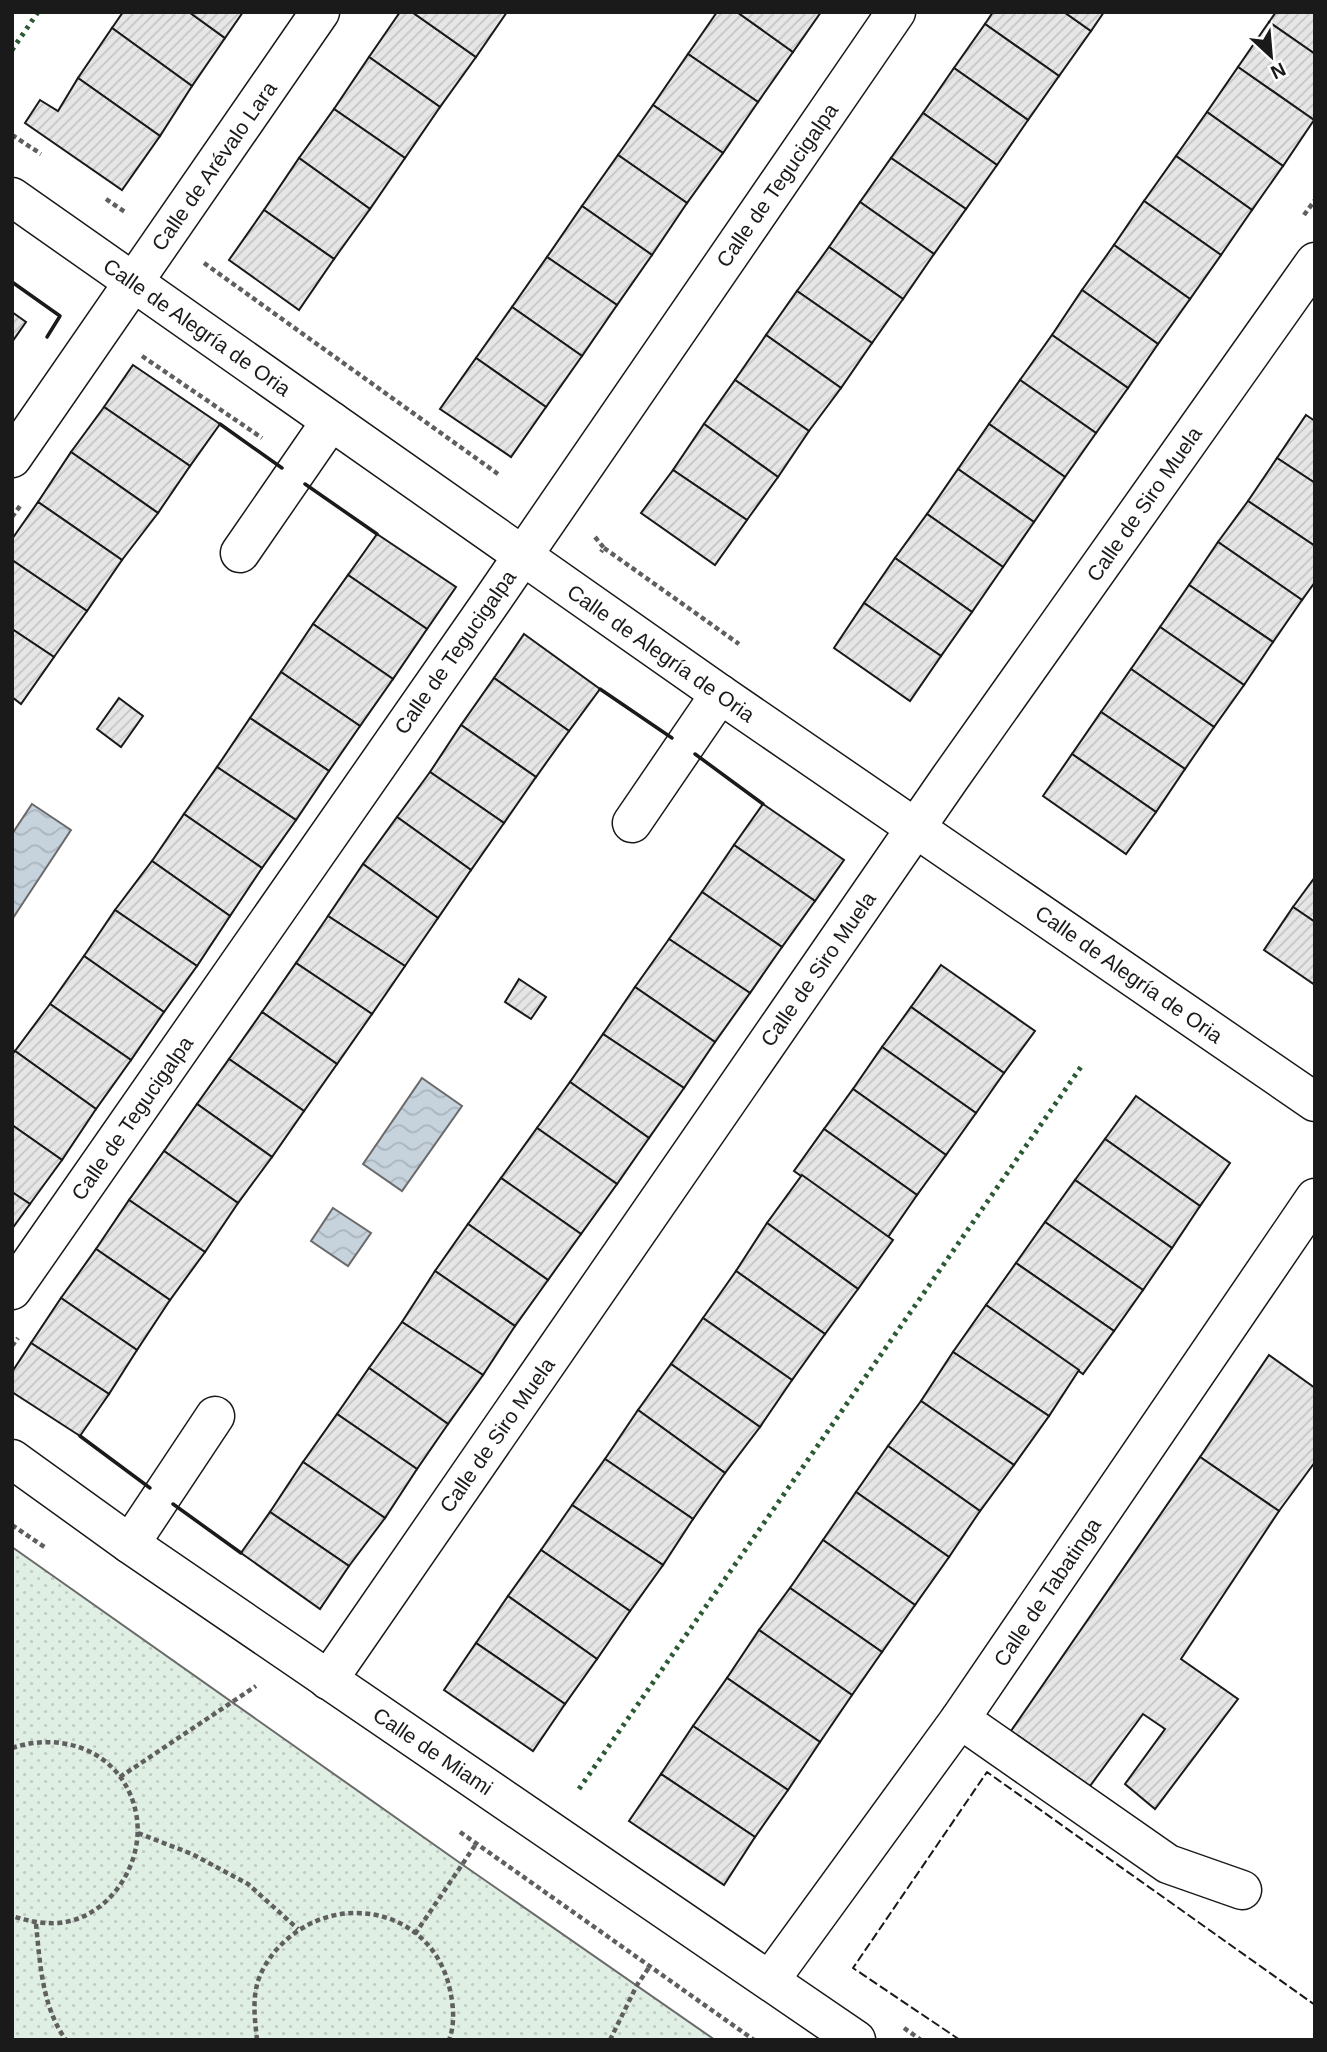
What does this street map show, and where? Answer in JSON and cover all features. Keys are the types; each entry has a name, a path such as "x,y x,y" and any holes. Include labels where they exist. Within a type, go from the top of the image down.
{"street":[{"name":"Calle de Arévalo Lara","path":"12,458 320,12"},
{"name":"Calle de Tegucigalpa","path":"12,1290 896,12"},
{"name":"Calle de Alegría de Oria","path":"12,197 720,694 1315,1102"},
{"name":"Calle de Siro Muela","path":"328,1679 916,827 1315,262"},
{"path":"240,553 331,422"},
{"path":"632,823 720,694"},
{"name":"Calle de Tabatinga","path":"770,1980 960,1719 1315,1198"},
{"path":"130,1544 215,1416"},
{"name":"Calle de Miami","path":"12,1459 130,1544 856,2040"},
{"path":"960,1719 1168,1864 1242,1891"}],"path":[{"path":"12,135 45,157"},
{"path":"99,195 130,215"},
{"path":"120,1777 255,1688"},
{"path":"12,1748 30,1742 55,1741 79,1746 102,1759 120,1777 130,1794 138,1833 134,1858 123,1882 107,1901 86,1915 62,1923 36,1923 12,1916"},
{"path":"454,1828 754,2040"},
{"path":"138,1833 192,1854 248,1884 298,1929"},
{"path":"415,1934 477,1844"},
{"path":"257,2040 253,2012 258,1981 273,1952 298,1929 329,1915 363,1912 395,1920 424,1940 444,1967 453,1999 449,2040"},
{"path":"36,1923 42,1982 58,2030 66,2040"},
{"path":"610,2040 637,1985 650,1966"}],"green space":[{"path":"12,1547 463,1865 715,2040 12,2040"}],"water":[{"path":"32,804 71,830 13,918 12,834"},
{"path":"422,1078 462,1106 402,1191 363,1164"},
{"path":"333,1208 371,1233 348,1266 311,1241"}],"building":[{"path":"123,12 189,12 225,38 192,86 112,28"},
{"path":"189,12 243,12 225,38"},
{"path":"400,12 412,12 476,57 440,107 369,57"},
{"path":"412,12 507,12 476,57"},
{"path":"717,12 737,12 793,52 758,102 688,54"},
{"path":"737,12 821,12 793,52"},
{"path":"993,12 1064,12 1091,31 1059,76 985,24"},
{"path":"1064,12 1104,12 1091,31"},
{"path":"1276,12 1315,12 1315,54 1269,22"},
{"path":"1269,22 1315,54 1314,120 1238,67"},
{"path":"985,24 1059,76 1028,120 954,68"},
{"path":"112,28 192,86 160,136 78,78"},
{"path":"688,54 758,102 723,153 653,105"},
{"path":"369,57 440,107 405,158 334,109"},
{"path":"1238,67 1314,120 1283,166 1207,112"},
{"path":"954,68 1028,120 997,165 923,113"},
{"path":"78,78 160,136 122,190 25,123 40,100 58,111"},
{"path":"653,105 723,153 687,203 618,155"},
{"path":"334,109 405,158 370,209 299,158"},
{"path":"1207,112 1283,166 1252,210 1176,156"},
{"path":"923,113 997,165 966,209 891,158"},
{"path":"618,155 687,203 652,255 582,206"},
{"path":"1176,156 1252,210 1221,255 1144,201"},
{"path":"299,158 370,209 334,259 264,210"},
{"path":"891,158 966,209 934,254 860,202"},
{"path":"1144,201 1221,255 1190,299 1114,245"},
{"path":"860,202 934,254 903,299 829,247"},
{"path":"582,206 652,255 617,305 547,257"},
{"path":"264,210 334,259 299,310 229,260"},
{"path":"1114,245 1190,299 1158,344 1082,290"},
{"path":"829,247 903,299 872,343 797,291"},
{"path":"547,257 617,305 582,356 512,307"},
{"path":"1082,290 1158,344 1128,388 1052,335"},
{"path":"797,291 872,343 841,388 766,335"},
{"path":"512,307 582,356 546,407 476,358"},
{"path":"12,312 26,322 12,342"},
{"path":"766,335 841,388 809,431 735,380"},
{"path":"1052,335 1128,388 1096,433 1020,380"},
{"path":"476,358 546,407 511,457 440,409"},
{"path":"133,365 220,424 190,466 104,407"},
{"path":"735,380 809,431 778,477 704,424"},
{"path":"1020,380 1096,433 1065,477 989,424"},
{"path":"104,407 190,466 158,513 71,452"},
{"path":"1306,415 1315,421 1315,483 1277,458"},
{"path":"704,424 778,477 747,520 673,470"},
{"path":"989,424 1065,477 1034,522 958,469"},
{"path":"71,452 158,513 122,560 38,502"},
{"path":"1277,458 1315,483 1315,546 1248,501"},
{"path":"958,469 1034,522 1003,567 927,514"},
{"path":"673,470 747,520 715,565 641,513"},
{"path":"1248,501 1315,546 1315,582 1302,600 1218,542"},
{"path":"38,502 122,560 87,611 12,560 12,539"},
{"path":"927,514 1003,567 972,612 895,558"},
{"path":"377,534 456,587 427,629 348,575"},
{"path":"1218,542 1302,600 1273,642 1189,585"},
{"path":"895,558 972,612 941,656 864,603"},
{"path":"12,560 87,611 54,657 12,629"},
{"path":"348,575 427,629 393,679 313,624"},
{"path":"1189,585 1273,642 1244,685 1160,627"},
{"path":"864,603 941,656 910,701 834,648"},
{"path":"313,624 393,679 360,726 281,672"},
{"path":"1160,627 1244,685 1214,727 1131,669"},
{"path":"12,629 54,657 21,704 12,697"},
{"path":"524,634 600,689 569,731 494,678"},
{"path":"1131,669 1214,727 1185,769 1101,712"},
{"path":"281,672 360,726 329,771 250,718"},
{"path":"494,678 569,731 536,777 461,725"},
{"path":"119,698 143,716 121,747 97,729"},
{"path":"1101,712 1185,769 1156,812 1072,754"},
{"path":"250,718 329,771 296,820 217,767"},
{"path":"461,725 536,777 504,823 430,772"},
{"path":"1072,754 1156,812 1126,854 1043,796"},
{"path":"217,767 296,820 262,868 184,814"},
{"path":"430,772 504,823 471,870 397,817"},
{"path":"763,804 844,860 815,901 734,845"},
{"path":"184,814 262,868 230,916 152,861"},
{"path":"397,817 471,870 438,918 363,864"},
{"path":"734,845 815,901 782,947 702,892"},
{"path":"152,861 230,916 197,966 115,910"},
{"path":"363,864 438,918 405,966 328,916"},
{"path":"1315,877 1315,922 1293,907"},
{"path":"702,892 782,947 750,993 669,939"},
{"path":"1293,907 1315,922 1315,985 1264,950"},
{"path":"115,910 197,966 164,1012 84,956"},
{"path":"328,916 405,966 372,1014 296,963"},
{"path":"669,939 750,993 715,1042 635,987"},
{"path":"84,956 164,1012 131,1060 50,1004"},
{"path":"296,963 372,1014 337,1064 262,1012"},
{"path":"941,965 1035,1031 1004,1073 911,1007"},
{"path":"519,979 546,997 531,1019 505,1002"},
{"path":"635,987 715,1042 684,1088 603,1034"},
{"path":"50,1004 131,1060 96,1109 15,1051"},
{"path":"911,1007 1004,1073 976,1113 882,1047"},
{"path":"262,1012 337,1064 304,1111 229,1059"},
{"path":"603,1034 684,1088 649,1138 570,1082"},
{"path":"882,1047 976,1113 946,1155 853,1089"},
{"path":"15,1051 96,1109 62,1160 12,1125 12,1055"},
{"path":"229,1059 304,1111 272,1157 197,1104"},
{"path":"570,1082 649,1138 617,1184 537,1128"},
{"path":"853,1089 946,1155 917,1195 824,1129"},
{"path":"1136,1096 1230,1163 1200,1206 1105,1139"},
{"path":"197,1104 272,1157 238,1203 164,1151"},
{"path":"12,1125 62,1160 30,1204 12,1192"},
{"path":"537,1128 617,1184 581,1234 501,1178"},
{"path":"824,1129 917,1195 888,1237 794,1171"},
{"path":"1105,1139 1200,1206 1172,1248 1075,1180"},
{"path":"164,1151 238,1203 205,1252 129,1200"},
{"path":"802,1175 893,1240 858,1289 767,1223"},
{"path":"501,1178 581,1234 548,1280 468,1224"},
{"path":"1075,1180 1172,1248 1143,1290 1045,1222"},
{"path":"12,1192 30,1204 12,1229"},
{"path":"129,1200 205,1252 170,1300 96,1249"},
{"path":"1045,1222 1143,1290 1114,1331 1016,1263"},
{"path":"767,1223 858,1289 825,1334 736,1271"},
{"path":"468,1224 548,1280 515,1326 435,1271"},
{"path":"96,1249 170,1300 137,1350 61,1298"},
{"path":"1016,1263 1114,1331 1083,1374 986,1305"},
{"path":"435,1271 515,1326 483,1375 402,1322"},
{"path":"736,1271 825,1334 792,1380 703,1318"},
{"path":"61,1298 137,1350 109,1394 31,1343"},
{"path":"986,1305 1079,1370 1049,1416 953,1352"},
{"path":"703,1318 792,1380 760,1427 671,1364"},
{"path":"402,1322 483,1375 448,1424 369,1368"},
{"path":"31,1343 109,1394 80,1436 12,1392 12,1372"},
{"path":"953,1352 1049,1416 1014,1465 921,1401"},
{"path":"1269,1355 1315,1388 1315,1462 1279,1511 1200,1457"},
{"path":"671,1364 760,1427 725,1473 638,1410"},
{"path":"369,1368 448,1424 417,1469 337,1414"},
{"path":"921,1401 1014,1465 980,1511 888,1446"},
{"path":"638,1410 725,1473 693,1519 605,1459"},
{"path":"337,1414 417,1469 385,1518 303,1462"},
{"path":"888,1446 980,1511 949,1557 856,1492"},
{"path":"1200,1457 1279,1511 1181,1659 1238,1699 1155,1809 1125,1784 1165,1729 1143,1714 1090,1786 1011,1731"},
{"path":"605,1459 693,1519 663,1565 572,1505"},
{"path":"303,1462 385,1518 349,1566 270,1512"},
{"path":"856,1492 949,1557 915,1605 823,1540"},
{"path":"572,1505 663,1565 630,1611 541,1550"},
{"path":"270,1512 349,1566 320,1609 241,1553"},
{"path":"823,1540 915,1605 882,1652 790,1588"},
{"path":"541,1550 630,1611 597,1659 508,1596"},
{"path":"790,1588 882,1652 852,1695 759,1630"},
{"path":"508,1596 597,1659 565,1704 476,1643"},
{"path":"759,1630 852,1695 820,1742 727,1678"},
{"path":"476,1643 565,1704 533,1751 444,1690"},
{"path":"727,1678 820,1742 788,1790 693,1726"},
{"path":"693,1726 788,1790 755,1837 661,1774"},
{"path":"661,1774 755,1837 724,1885 629,1821"}],"hedge":[{"path":"12,50 38,12"},
{"path":"579,1789 1083,1064"}],"fence":[{"path":"960,2040 853,1968 987,1772 1315,2005"}],"wall":[{"path":"12,282 60,316 47,337"},
{"path":"220,424 282,468"},
{"path":"305,484 377,534"},
{"path":"600,689 672,738"},
{"path":"695,754 763,804"},
{"path":"80,1436 150,1488"},
{"path":"173,1504 241,1553"}]}
